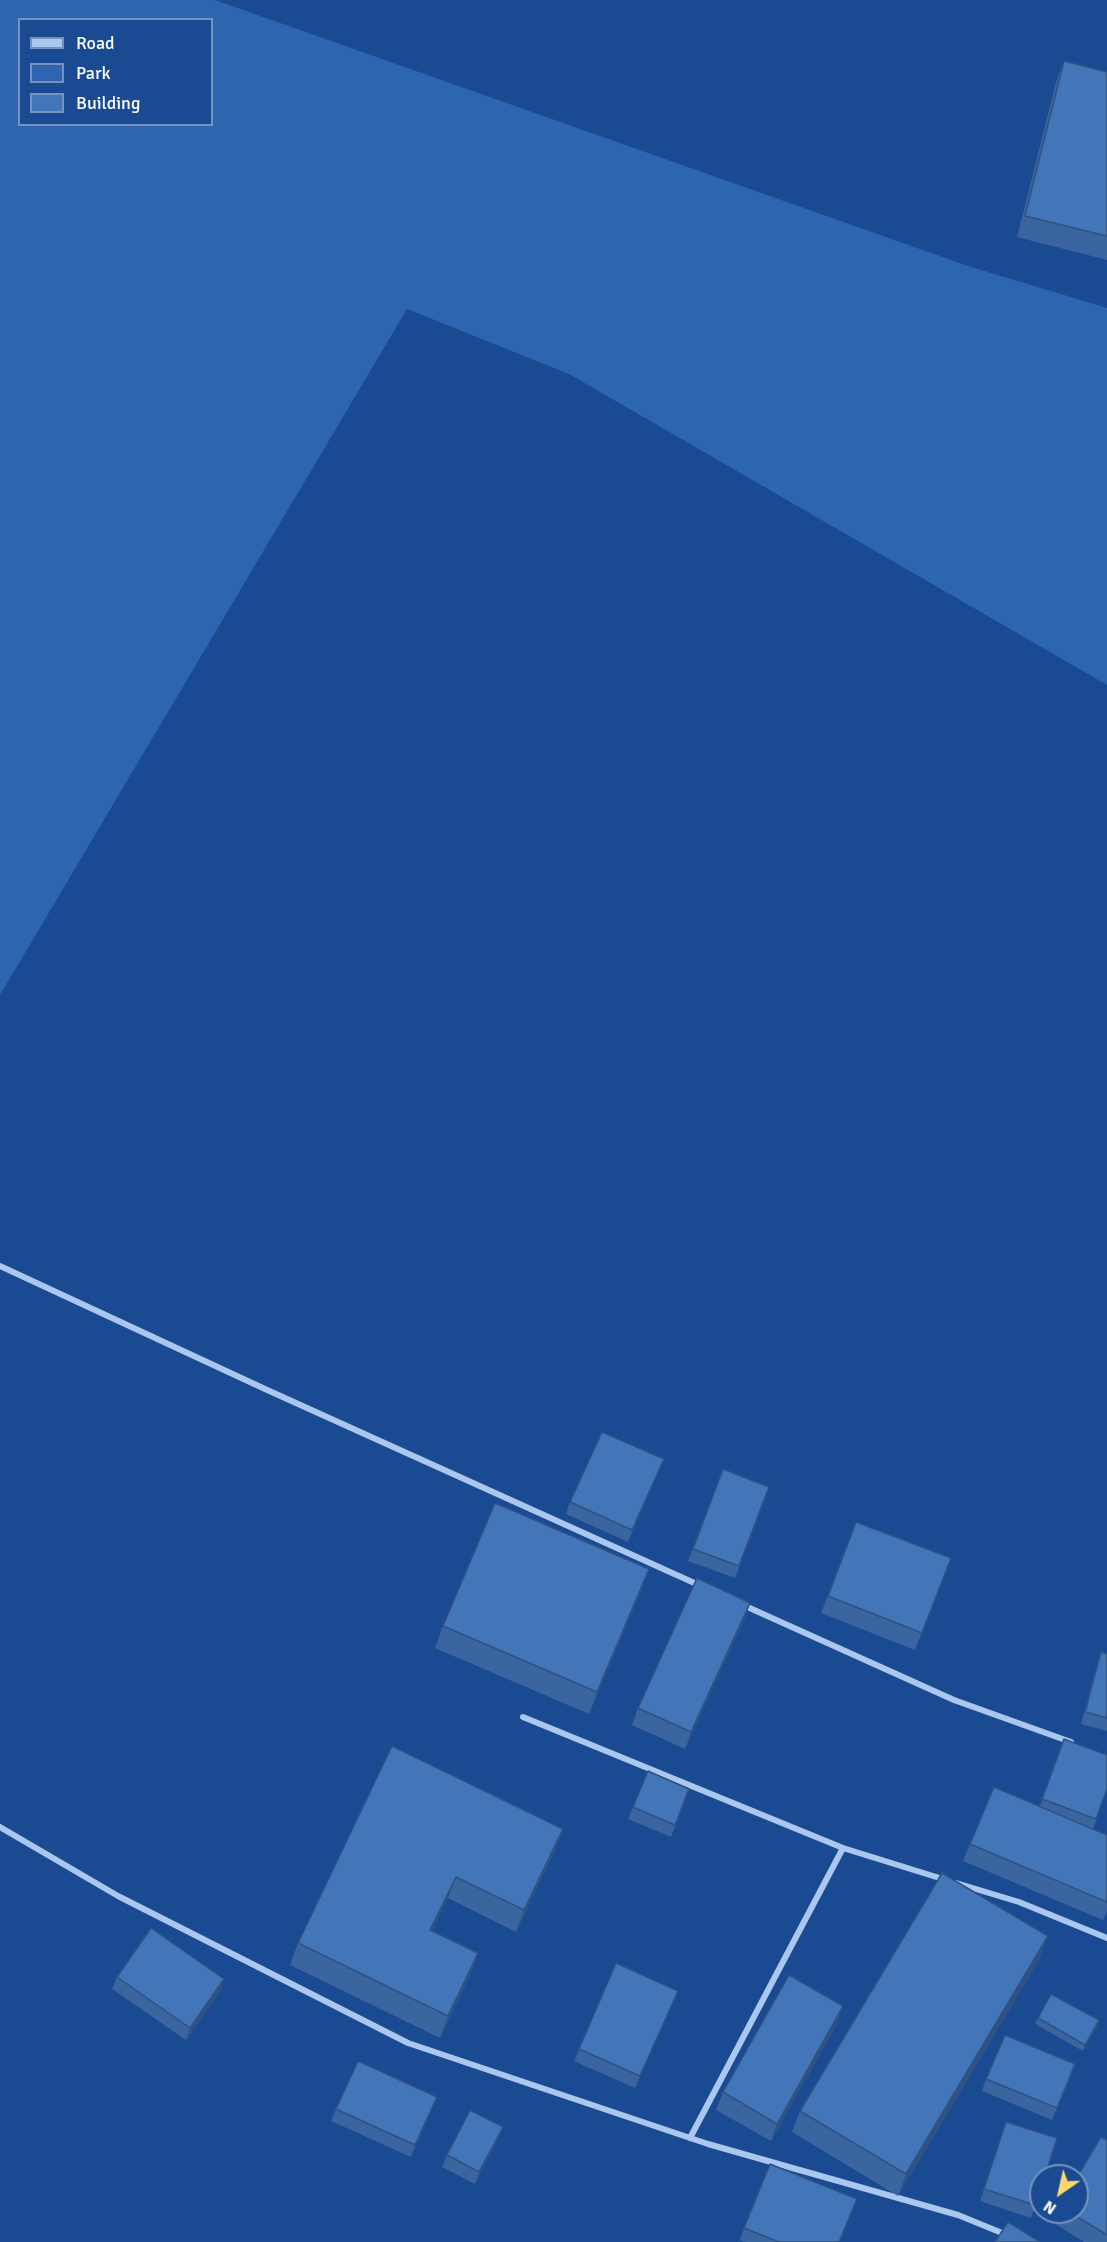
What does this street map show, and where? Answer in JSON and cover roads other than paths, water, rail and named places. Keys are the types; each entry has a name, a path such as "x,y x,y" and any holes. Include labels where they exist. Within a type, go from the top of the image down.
{"street":[{"path":"0,1266 265,1389 707,1588"},
{"path":"739,1603 954,1700 1074,1743"},
{"path":"523,1717 843,1848 1019,1902 1107,1938"},
{"path":"0,1827 118,1896 408,2043 690,2138 958,2215 1014,2238"},
{"path":"690,2138 843,1848"}]}
